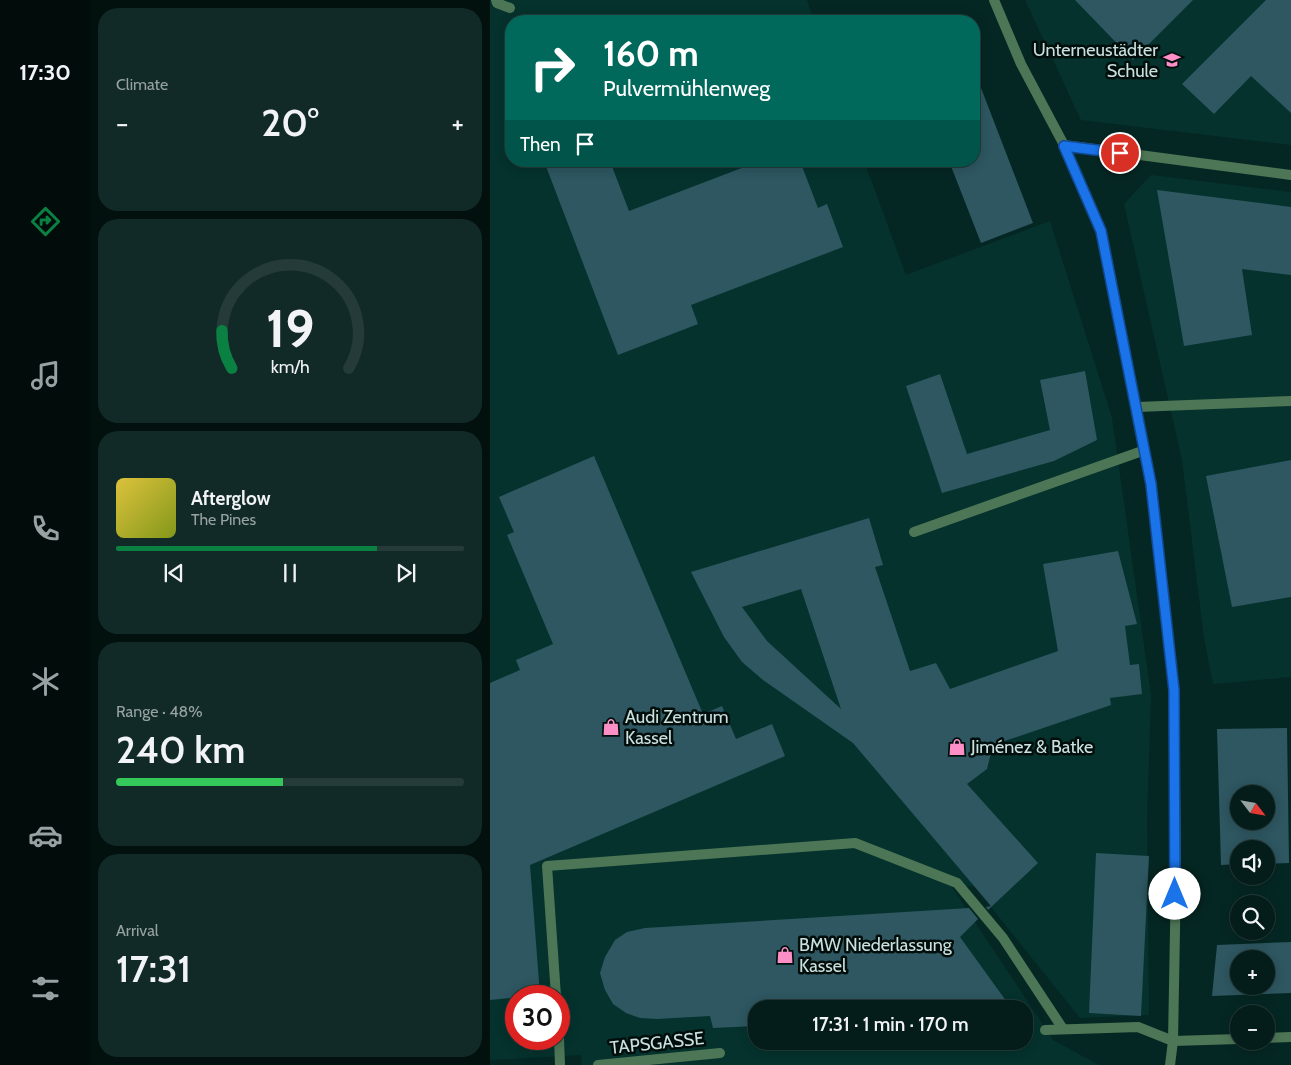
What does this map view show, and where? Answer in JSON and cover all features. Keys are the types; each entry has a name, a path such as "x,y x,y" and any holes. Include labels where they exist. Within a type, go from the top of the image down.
{"street":[{"path":"496,0 510,8"},
{"path":"994,0 1021,64 1064,146 1101,231 1151,484 1174,690 1176,875 1173,1042 1170,1065"},
{"path":"1064,146 1291,175"},
{"path":"1137,407 1291,401"},
{"path":"914,532 1145,450"},
{"path":"555,985 547,866 856,843 957,883 1003,938 1063,1029"},
{"path":"1044,1030 1138,1027 1173,1042 1230,1039"},
{"path":"1275,1038 1291,1037"},
{"path":"559,1050 560,1065"},
{"name":"TAPSGASSE","path":"598,1065 720,1053"}],"shaded area":[{"path":"490,0 807,0 812,15 505,15 505,167 866,167 906,275 1050,221 1112,418 1151,695 1147,820 1149,1015 1080,1018 974,886 952,887 1027,1000 748,1000 748,1050 1033,1050 1033,1010 1053,1040 1099,1065 582,1065 581,1055 490,1060"},
{"name":"Unterneustädter Schule","path":"1025,0 1291,0 1291,145 1081,120"},
{"path":"1151,175 1291,192 1291,677 1213,684 1204,638 1182,460 1124,204"}],"building":[{"path":"1075,0 1193,0 1133,60"},
{"path":"1266,0 1291,0 1291,113 1251,76 1214,114 1182,84"},
{"path":"980,85 1033,223 981,243 951,167 980,167"},
{"path":"546,167 612,167 629,211 744,167 802,167 818,208 827,204 843,247 691,305 698,324 618,355"},
{"path":"1157,190 1291,207 1291,275 1242,269 1252,335 1184,346"},
{"path":"1085,371 1097,440 1054,461 942,493 906,386 940,374 967,454 1050,430 1040,380"},
{"name":"Audi Zentrum Kassel","path":"594,456 703,714 722,706 736,739 772,724 785,756 530,865 539,985 505,985 505,998 490,1000 490,683 520,670 516,660 553,644 507,535 514,532 499,497"},
{"path":"1291,460 1291,597 1232,607 1206,476"},
{"path":"869,518 883,565 875,567 910,671 936,663 950,689 1058,651 1043,564 1118,551 1137,624 1125,626 1130,665 1139,664 1142,694 1110,698 1111,705 993,745 987,769 967,784 1038,863 988,910 986,907 991,906 853,743 763,680 742,662 724,637 691,572","holes":["801,589 841,709 767,641 742,607"]},
{"path":"1287,728 1289,863 1275,864 1275,840 1230,840 1230,864 1221,865 1217,729"},
{"path":"1096,853 1149,856 1141,1016 1089,1013"},
{"path":"969,908 978,919 960,937 1006,1000 748,1000 748,1026 713,1028 710,1016 640,1018 626,1013 613,1004 605,990 600,973 605,957 615,940 627,932 645,928"},
{"path":"1291,942 1291,993 1275,994 1275,950 1230,950 1230,995 1238,995 1212,996 1217,945"}],"place":[{"name":"Unterneustädter Schule","path":"1172,60"},
{"name":"Audi Zentrum Kassel","path":"611,727"},
{"name":"Jiménez & Batke","path":"957,747"},
{"name":"BMW Niederlassung Kassel","path":"785,955"}],"route":[{"path":"1120,153 1064,146 1101,231 1151,484 1174,690 1175,894"}]}
